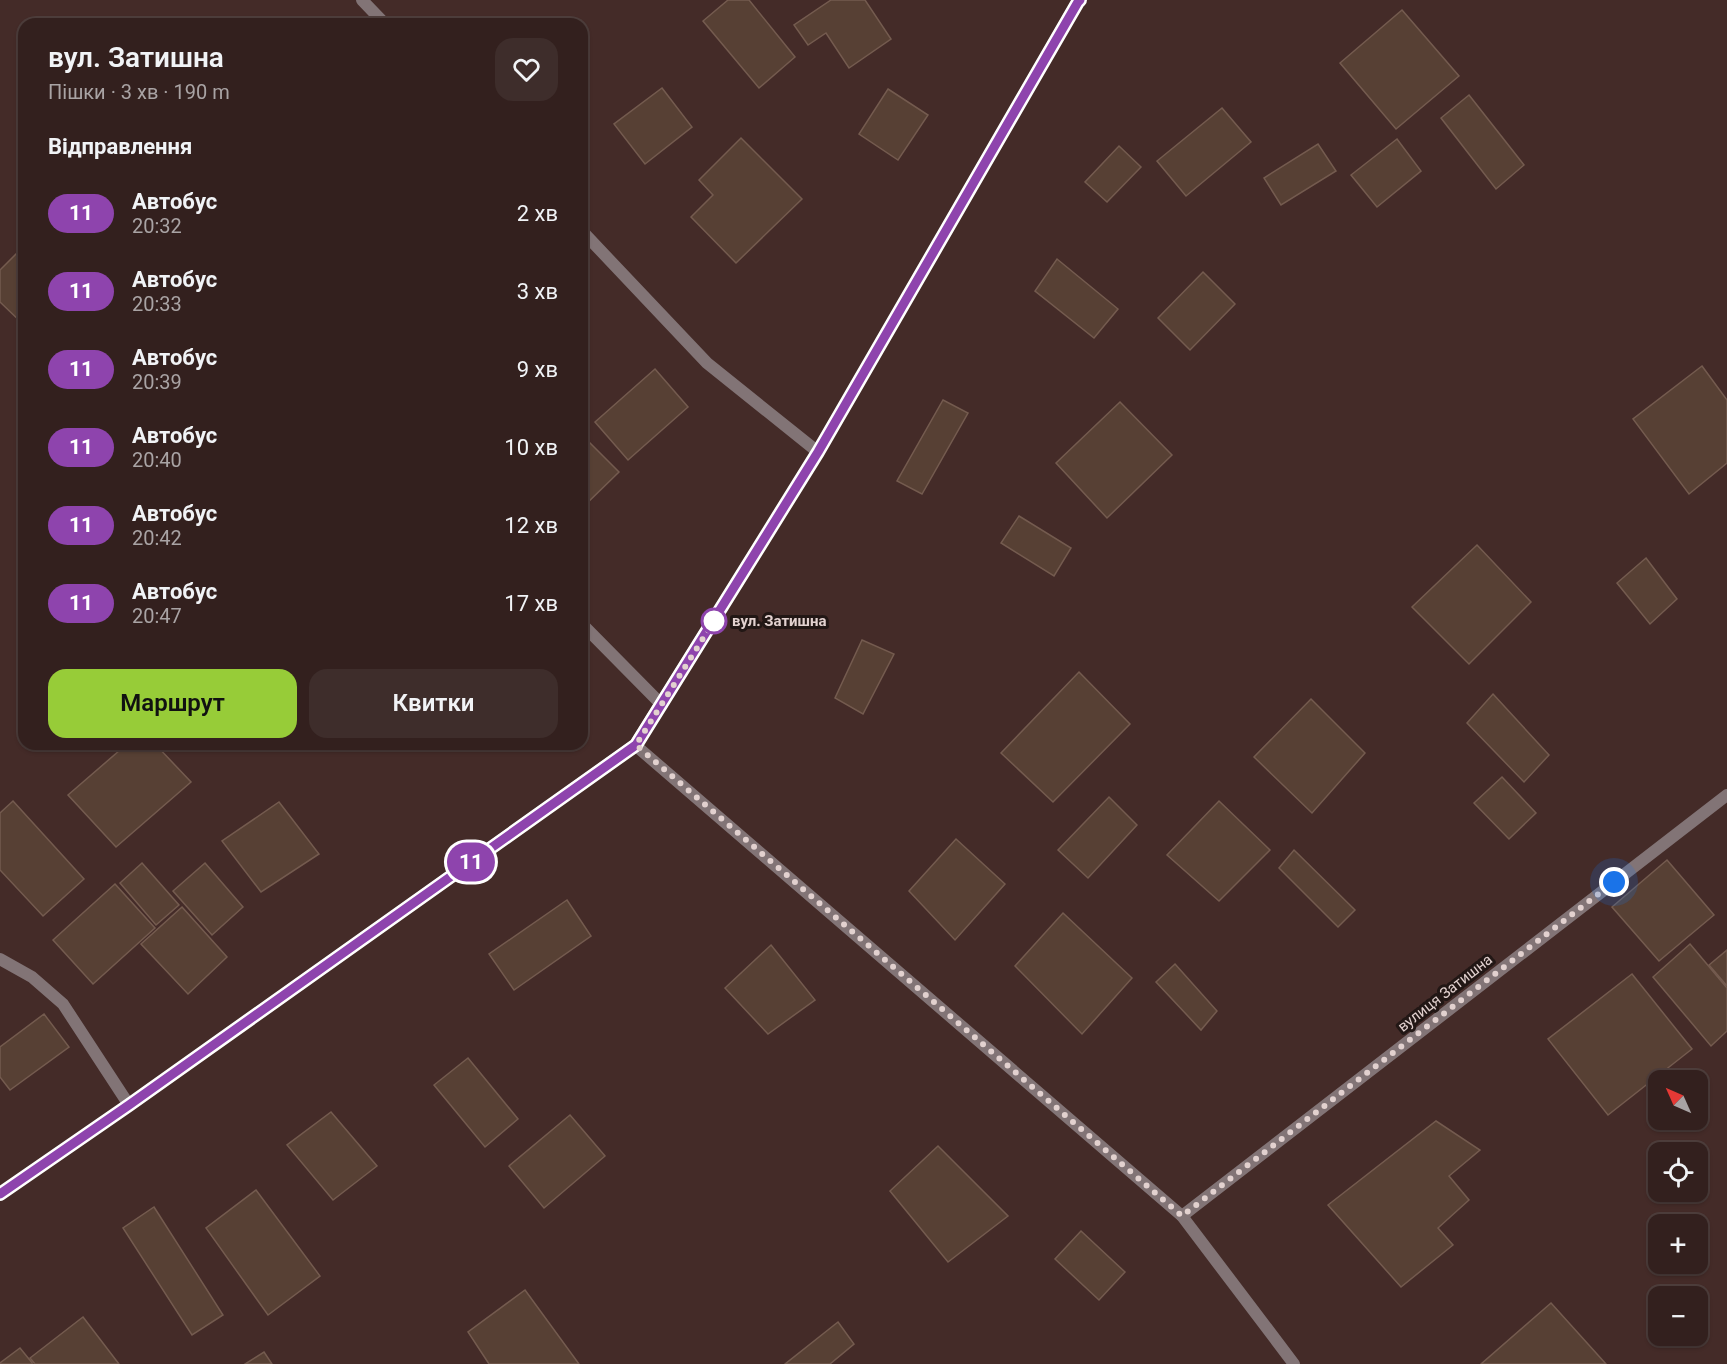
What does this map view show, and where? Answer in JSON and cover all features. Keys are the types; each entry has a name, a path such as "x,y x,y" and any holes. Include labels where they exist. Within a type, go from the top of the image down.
{"street":[{"path":"362,0 379,18"},
{"path":"0,1194 636,745 818,452 1078,0"},
{"path":"588,237 707,363 818,452"},
{"path":"588,630 662,705"},
{"path":"636,745 1182,1216 1294,1364"},
{"name":"вулиця Затишна","path":"1182,1216 1727,795"},
{"path":"0,959 32,977 63,1004 129,1105"}],"building":[{"path":"728,0 749,0 795,57 759,88 703,21"},
{"path":"831,0 865,0 891,39 849,68 826,33 808,45 794,25"},
{"path":"1402,10 1459,76 1396,129 1340,63"},
{"path":"662,88 692,127 645,164 614,124"},
{"path":"888,89 928,115 898,160 859,134"},
{"path":"1469,95 1524,165 1496,189 1441,118"},
{"path":"1222,108 1251,142 1186,196 1157,161"},
{"path":"741,138 802,199 736,263 691,217 713,195 699,180"},
{"path":"1397,139 1421,171 1377,207 1351,175"},
{"path":"1318,144 1336,171 1281,205 1264,178"},
{"path":"1119,146 1141,167 1107,202 1085,182"},
{"path":"18,252 18,319 0,302 0,270"},
{"path":"1057,259 1118,309 1094,338 1035,291"},
{"path":"1203,272 1235,304 1190,350 1158,318"},
{"path":"1702,366 1727,400 1727,463 1689,494 1633,419"},
{"path":"655,369 688,407 628,460 595,422"},
{"path":"943,400 968,413 922,494 897,481"},
{"path":"1120,402 1172,455 1107,518 1056,463"},
{"path":"588,441 619,472 588,502"},
{"path":"1019,516 1071,548 1054,576 1001,543"},
{"path":"1477,545 1531,602 1469,664 1412,607"},
{"path":"1646,558 1677,599 1650,624 1617,583"},
{"path":"862,640 894,654 863,714 835,698"},
{"path":"1079,672 1130,724 1053,802 1001,753"},
{"path":"1493,694 1549,755 1524,782 1467,723"},
{"path":"1311,699 1365,753 1312,813 1254,757"},
{"path":"120,750 161,750 191,782 116,847 68,795"},
{"path":"1502,777 1536,813 1509,839 1474,803"},
{"path":"1109,797 1137,825 1088,878 1058,850"},
{"path":"13,801 84,879 43,916 0,870 0,813"},
{"path":"1219,801 1270,850 1219,901 1167,855"},
{"path":"279,802 319,854 261,892 222,841"},
{"path":"956,839 1005,884 955,940 909,891"},
{"path":"1294,850 1355,910 1338,927 1279,868"},
{"path":"1667,860 1714,915 1659,961 1612,907"},
{"path":"142,863 179,905 156,925 120,883"},
{"path":"205,863 243,907 212,935 173,891"},
{"path":"115,884 155,928 93,984 53,940"},
{"path":"567,900 591,936 514,990 489,954"},
{"path":"182,907 227,957 188,994 141,944"},
{"path":"1063,913 1132,978 1082,1034 1015,966"},
{"path":"1690,944 1727,988 1727,1031 1711,1046 1653,977"},
{"path":"771,945 815,1000 768,1034 725,988"},
{"path":"1727,950 1727,986 1709,965"},
{"path":"1175,964 1217,1011 1201,1030 1156,982"},
{"path":"1632,974 1692,1049 1665,1070 1648,1070 1648,1084 1608,1115 1548,1039"},
{"path":"44,1014 69,1047 10,1090 0,1077 0,1047"},
{"path":"468,1058 518,1119 485,1147 434,1085"},
{"path":"331,1112 377,1166 333,1200 287,1145"},
{"path":"570,1115 605,1156 544,1208 509,1166"},
{"path":"1436,1121 1480,1150 1449,1176 1469,1200 1438,1228 1453,1245 1401,1287 1328,1205"},
{"path":"938,1146 1008,1216 948,1262 890,1191"},
{"path":"256,1190 320,1276 268,1315 206,1228"},
{"path":"154,1207 223,1315 192,1335 123,1228"},
{"path":"1081,1231 1125,1272 1099,1300 1055,1259"},
{"path":"525,1290 579,1364 489,1364 468,1332"},
{"path":"1551,1303 1606,1364 1481,1364"},
{"path":"83,1317 119,1364 35,1364 30,1358"},
{"path":"838,1322 854,1344 830,1364 785,1364"},
{"path":"20,1348 33,1364 0,1364 0,1363"},
{"path":"264,1352 272,1364 245,1364"}],"bus line":[{"name":"11","path":"0,1194 636,745 818,452 1080,0"}],"place":[{"name":"вул. Затишна","path":"714,621"}],"route":[{"path":"714,621 636,745 1182,1216 1614,882"}]}
